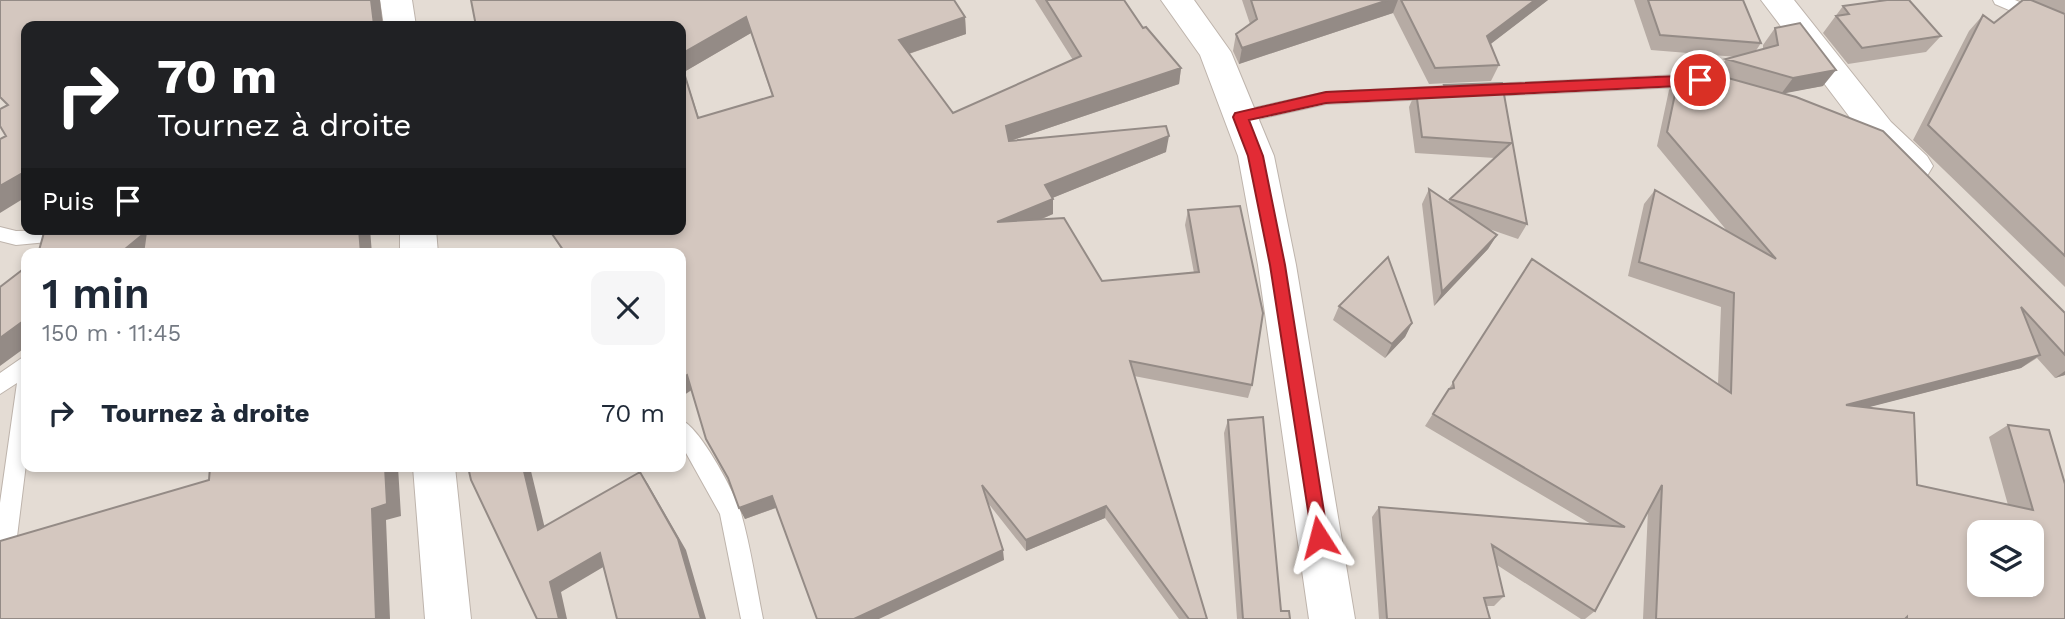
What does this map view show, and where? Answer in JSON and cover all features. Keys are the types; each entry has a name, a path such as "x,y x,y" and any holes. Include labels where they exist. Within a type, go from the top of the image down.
{"street":[{"path":"396,0 399,21"},
{"path":"1177,0 1215,52 1256,156 1278,265 1332,619"},
{"path":"1777,0 1866,127 1938,189"},
{"path":"434,472 448,619"}],"lane":[{"path":"2001,0 2065,28"},
{"path":"1240,117 1326,97 1700,80 1712,83"},
{"path":"0,234 16,237 40,235"},
{"path":"0,385 21,368"},
{"path":"0,586 21,424"},
{"path":"686,435 730,512 752,619"}],"shaded area":[{"path":"0,0 2065,0 2065,619 0,619"}],"building":[{"path":"0,0 371,0 374,21 21,21 21,174 0,186 0,139 6,136 0,126 0,109 8,105 0,97"},
{"path":"471,0 954,0 965,17 899,40 953,113 1081,56 1046,0 1124,0 1143,28 1146,27 1181,68 1006,126 1009,141 1166,126 1169,136 1045,185 1053,199 997,222 1064,218 1102,281 1199,272 1188,210 1240,206 1263,313 1252,385 1130,361 1207,619 1189,619 1106,506 1026,540 982,485 1003,550 854,619 817,619 772,496 739,508 728,478 706,439 686,376 686,248 562,248 553,235 686,235 686,79 698,118 773,96 746,17 686,51 686,21 475,21"},
{"path":"1251,0 1388,0 1242,48 1236,34 1257,19"},
{"path":"1401,0 1535,0 1487,36 1499,65 1435,68"},
{"path":"1648,0 1743,0 1761,43 1660,35"},
{"path":"1909,0 1941,36 1862,48 1836,16 1849,14 1843,6"},
{"path":"2023,0 2031,0 2065,14 2065,256 1928,125 1983,15 1994,23"},
{"path":"1800,23 1836,70 1793,78 1726,59 1778,45 1775,28"},
{"path":"1710,73 1796,97 1883,131 2065,313 2065,355 2021,307 2040,355 1846,405 1914,413 1917,485 2033,510 2008,425 2049,430 2065,484 2065,619 1656,619 1662,485 1595,611 1492,545 1504,596 1484,598 1490,619 1387,619 1379,507 1625,527 1433,414 1449,389 1454,388 1453,382 1532,259 1731,393 1734,293 1639,262 1655,190 1776,259 1667,132 1679,75"},
{"path":"1502,83 1527,224 1450,199 1511,143 1422,137 1416,91 1448,93 1444,85"},
{"path":"1429,189 1497,235 1442,292"},
{"path":"43,235 142,235 126,248 40,248"},
{"path":"146,235 359,235 361,248 144,248"},
{"path":"1388,257 1412,323 1392,344 1339,306"},
{"path":"21,271 21,323 0,338 0,287"},
{"path":"1263,417 1281,611 1289,611 1290,619 1243,619 1228,420"},
{"path":"210,472 385,472 387,504 372,509 376,619 0,619 0,541 209,480"},
{"path":"469,472 524,472 538,530 640,472 678,539 701,619 617,619 600,553 550,582 559,619 537,619"}],"route":[{"path":"1319,537 1278,265 1256,156 1240,117 1326,97 1700,80"}]}
